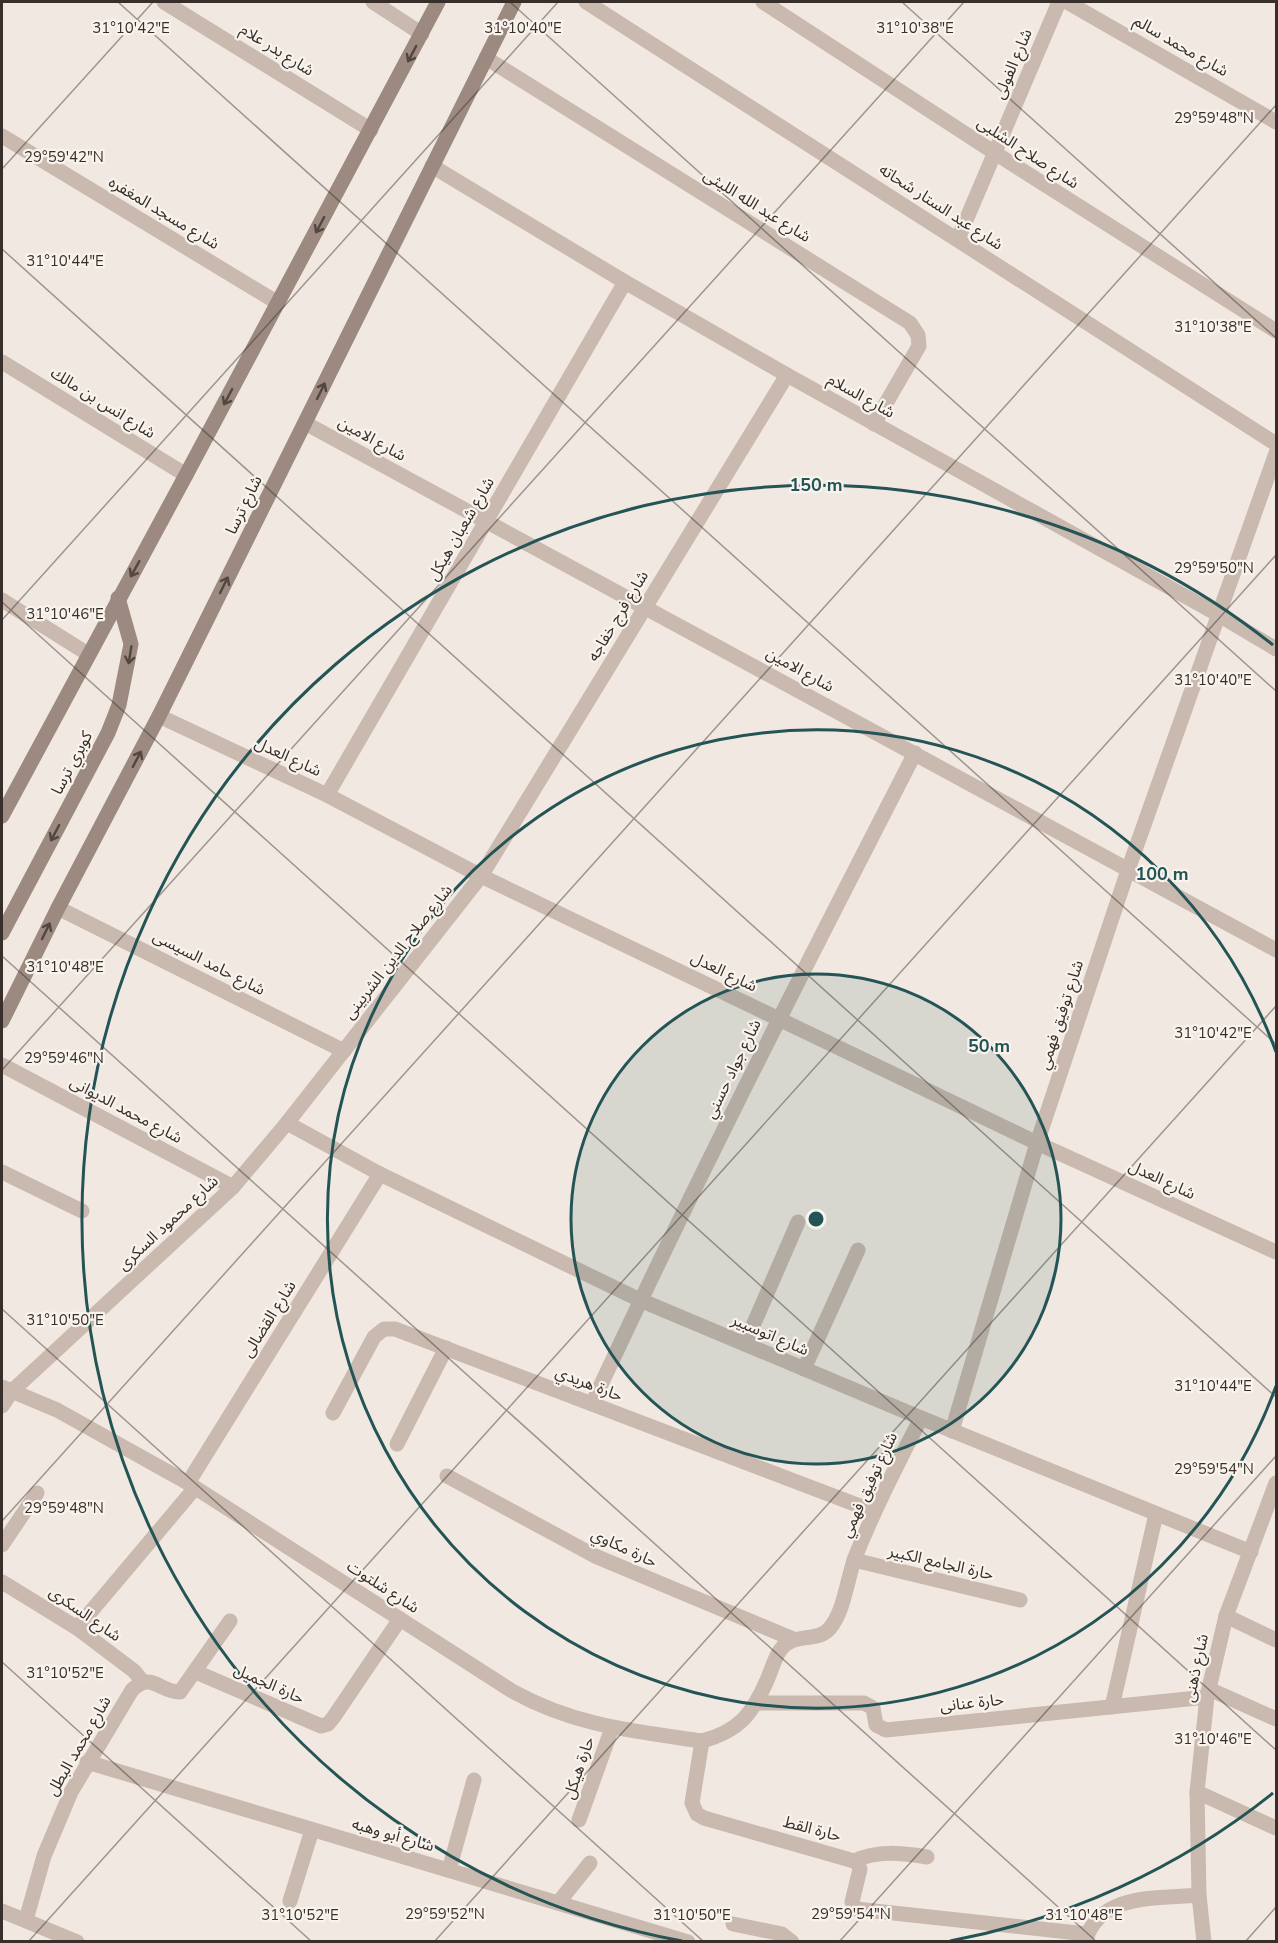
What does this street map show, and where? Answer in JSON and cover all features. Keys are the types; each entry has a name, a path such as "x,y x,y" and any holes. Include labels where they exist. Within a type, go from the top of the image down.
{"main road":[{"path":"2,816 438,2"},
{"name":"شارع ترسا","path":"2,1022 58,908 159,716 514,2"},
{"name":"كوبري ترسا","path":"2,933 108,733 119,705 131,644 118,598"}],"street":[{"name":"شارع بدر علام","path":"164,2 371,130"},
{"path":"373,2 422,34"},
{"name":"شارع عبد الستار شحاته","path":"586,2 1276,444"},
{"name":"شارع صلاح الشلبى","path":"763,2 995,153 1276,331"},
{"name":"شارع الفولى","path":"958,239 1059,2"},
{"name":"شارع محمد سالم","path":"1067,2 1276,122"},
{"name":"شارع عبد الله الليثى","path":"486,58 910,323 918,335 920,346 874,424"},
{"name":"شارع مسجد المغفره","path":"2,136 278,303"},
{"name":"شارع السلام","path":"432,166 625,282 787,375 1276,649"},
{"name":"شارع شعبان هيكل","path":"327,795 625,282"},
{"name":"شارع انس بن مالك","path":"2,362 186,475"},
{"name":"شارع فرج خفاجه","path":"481,876 787,375"},
{"name":"شارع الامين","path":"305,423 1276,950"},
{"name":"شارع توفيق فهمي","path":"952,1431 1037,1143 1128,870 1276,453"},
{"path":"2,600 88,654"},
{"name":"شارع العدل","path":"159,716 327,795 481,876 1037,1143 1276,1252"},
{"name":"شارع جواد حسني","path":"592,1404 640,1300 778,1018 915,753"},
{"name":"شارع صلاح الدين الشربينى","path":"344,1051 481,876"},
{"name":"شارع حامد السيسى","path":"58,908 344,1051"},
{"name":"شارع محمود السكرى","path":"2,1406 7,1389 233,1187 344,1051"},
{"name":"شارع محمد الديوانى","path":"2,1065 233,1187"},
{"name":"شارع اتوسبير","path":"287,1123 380,1174 640,1300 952,1431 1251,1552"},
{"path":"2,1172 82,1211"},
{"name":"شارع القضالى","path":"77,1628 191,1486 380,1174"},
{"path":"745,1344 798,1222"},
{"path":"804,1369 858,1250"},
{"name":"حارة هريدي","path":"333,1413 374,1337 384,1329 395,1329 873,1511"},
{"path":"396,1444 446,1348"},
{"name":"شارع شلتوت","path":"7,1389 57,1410 191,1486 540,1706 571,1718 612,1728 702,1741 716,1738 732,1729 747,1717 757,1703"},
{"name":"شارع توفيق فهمي","path":"793,1639 819,1636 828,1631 837,1619 854,1560 873,1511 921,1418"},
{"name":"حارة مكاوي","path":"447,1476 595,1556 793,1639"},
{"name":"شارع ذهنى","path":"1204,1941 1199,1895 1197,1792 1208,1693 1226,1616 1276,1483"},
{"path":"2,1545 37,1493"},
{"path":"1112,1707 1156,1514"},
{"name":"حارة الجامع الكبير","path":"854,1560 1020,1600"},
{"name":"شارع السكرى","path":"2,1582 77,1628 134,1671 143,1682"},
{"path":"1226,1616 1276,1640"},
{"name":"حارة الجميل","path":"196,1672 321,1726 328,1724 400,1619"},
{"path":"143,1682 150,1681 172,1692 180,1692 230,1622"},
{"path":"757,1703 777,1656 783,1646 793,1639"},
{"name":"شارع محمد البطل","path":"26,1920 44,1856 70,1792 132,1690 143,1682"},
{"path":"1208,1693 1276,1719"},
{"name":"حارة عنانى","path":"757,1703 869,1704 873,1708 876,1725 886,1730 1112,1707 1208,1693"},
{"name":"حارة هيكل","path":"579,1820 612,1728"},
{"name":"حارة القط","path":"702,1741 692,1803 697,1814 704,1818 854,1861 860,1869 852,1902 856,1910 1086,1938"},
{"name":"شارع أبو وهبه","path":"87,1762 688,1941"},
{"path":"448,1870 474,1780"},
{"path":"1197,1792 1276,1828"},
{"path":"290,1901 312,1830"},
{"path":"854,1861 869,1854 886,1853 927,1857"},
{"path":"558,1903 590,1863"},
{"path":"1086,1938 1099,1916 1127,1901 1199,1895"},
{"path":"2,1911 77,1941"},
{"path":"733,1924 782,1934 792,1941"}]}
